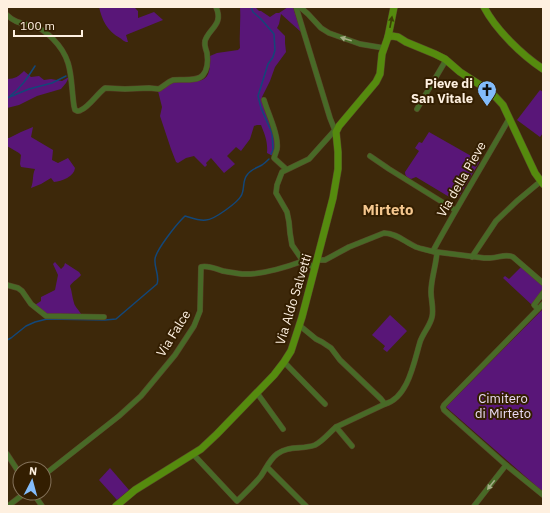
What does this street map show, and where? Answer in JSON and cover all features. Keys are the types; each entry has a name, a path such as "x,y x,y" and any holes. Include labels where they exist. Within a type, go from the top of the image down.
{"street":[{"path":"7,15 18,23 42,30 60,46 66,55 70,67 74,106 75,110 78,111 87,106 105,88 159,89 173,80 198,79 203,75 208,62 205,46 206,40 218,20 216,7"},
{"path":"296,7 335,131"},
{"path":"300,7 321,28 329,33 360,44 384,48"},
{"path":"315,268 303,261 292,245 286,212 276,193 277,185 282,172 309,159 335,131 376,82 380,74 384,48 388,37 394,7"},
{"path":"484,7 501,31 530,60 543,69"},
{"path":"388,37 398,37 406,42 436,54 460,72 492,92 502,105 535,173 542,182 520,198 496,221 472,257"},
{"path":"417,109 446,60"},
{"path":"264,100 274,127 276,138 277,150 274,158 286,170"},
{"name":"Via della Pieve","path":"435,252 455,210 509,119"},
{"name":"Via Aldo Salvetti","path":"116,506 135,490 193,454 214,437 274,375 284,362 290,351 299,325 336,185 338,152 335,131"},
{"path":"370,156 455,210"},
{"path":"317,260 325,260 349,247 384,233 389,233 417,247 435,252 491,258 510,255 543,283"},
{"path":"193,454 237,501 260,477 276,455 284,450 314,445 320,442 336,427 392,402 401,393 412,371 421,341 432,319 431,292 436,262 435,252"},
{"name":"Via Falce","path":"52,469 119,416 141,396 175,356 194,326 200,311 201,267 208,266 242,274 281,268 303,261"},
{"path":"7,285 13,286 22,291 31,304 46,316 104,318"},
{"path":"538,309 534,305 543,293"},
{"path":"543,304 443,407 444,410 506,465 543,495"},
{"path":"299,325 316,340 331,348 340,360 382,399 385,404"},
{"path":"284,362 325,404"},
{"path":"257,393 283,429"},
{"path":"336,427 352,446"},
{"path":"474,506 506,465"},
{"path":"267,467 306,506"}],"green space":[{"path":"99,7 132,7 138,11 138,18 154,12 163,20 126,35 127,42 108,29"},
{"path":"240,7 255,7 270,17 288,7 293,7 301,32 281,14 277,28 285,36 286,52 275,67 262,97 276,143 273,156 267,153 267,142 264,132 261,125 257,125 254,126 250,139 241,151 236,147 227,156 235,164 224,173 211,158 206,163 207,165 205,167 194,156 186,158 178,163 176,162 171,149 160,116 162,107 158,91 179,81 199,81 204,79 208,75 210,68 210,56 217,53 238,50 240,48"},
{"path":"24,71 31,77 39,76 44,80 51,79 62,81 69,77 61,89 37,96 19,105 7,108 7,79 17,77"},
{"path":"540,90 543,92 543,133 540,137 517,120"},
{"path":"33,127 31,137 53,150 52,160 58,163 68,158 75,168 72,174 64,180 54,182 51,178 31,188 35,169 21,167 21,155 7,146 7,138"},
{"path":"429,132 480,161 458,198 453,195 451,198 416,177 411,179 405,174 419,151 415,148 419,142 422,143"},
{"path":"55,262 61,269 65,263 81,275 70,286 75,304 81,314 46,314 35,305 41,301 41,297 55,290 58,275 53,264"},
{"path":"522,266 543,285 543,291 532,305 503,278 505,276 509,279"},
{"name":"Cimitero di Mirteto","path":"543,309 543,492 446,407"},
{"path":"390,315 407,331 387,352 383,349 385,346 372,335"},
{"path":"110,468 129,490 117,500 99,480"}],"waterway":[{"path":"251,7 253,12 274,34 275,50 273,57 268,64 258,96 261,108 272,133 273,150 271,154"},
{"path":"10,96 21,86 35,66"},
{"path":"7,98 29,89 52,83 66,76"},
{"path":"7,340 26,326 47,319 116,319 157,284 158,278 155,262 156,255 183,218 185,216 198,220 206,220 225,210 241,196 245,177 252,170 262,165 269,159"}],"place":[{"name":"Pieve di San Vitale","path":"487,107"}],"district":[{"name":"Mirteto","path":"388,210"}]}
